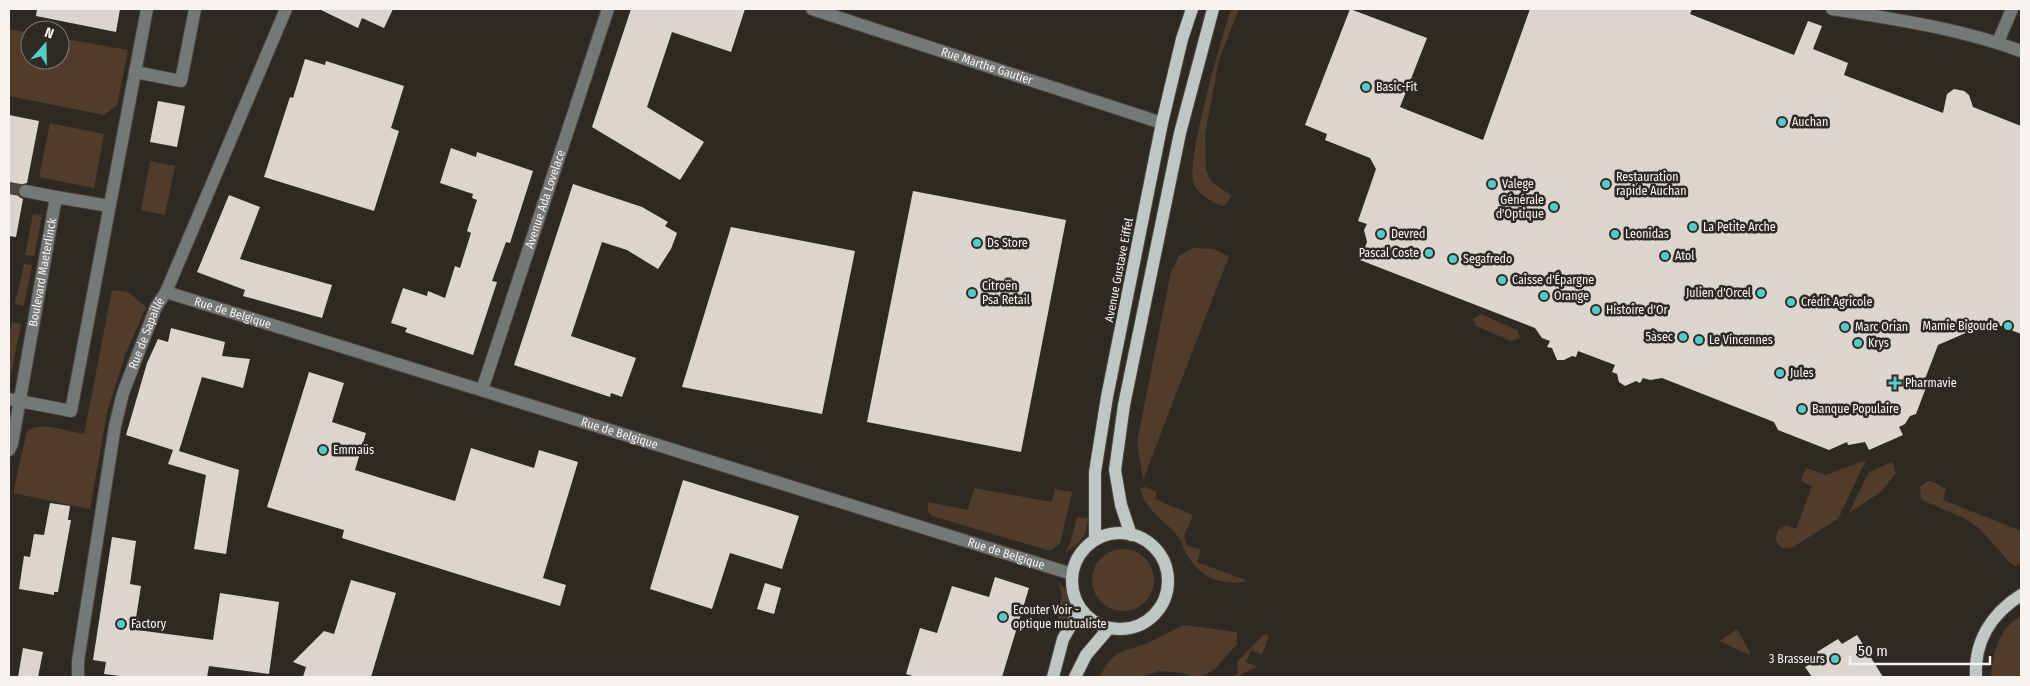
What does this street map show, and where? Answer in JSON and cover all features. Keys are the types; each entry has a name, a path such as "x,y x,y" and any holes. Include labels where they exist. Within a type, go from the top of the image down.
{"main road":[{"name":"Avenue Gustave Eiffel","path":"1095,540 1095,472 1107,397 1162,123 1182,39 1192,9"},
{"path":"1131,534 1121,505 1115,470 1124,404 1180,133 1213,9"},
{"path":"1131,534 1144,540 1155,549 1163,561 1167,575 1167,588 1164,600 1148,620 1136,626 1109,628 1088,618 1080,609 1072,586 1072,574 1080,555 1095,540 1106,535 1131,534"},
{"path":"1976,677 1976,662 1981,639 1993,618 2006,605 2021,595"},
{"path":"1053,677 1063,640 1080,609"},
{"path":"1075,677 1086,655 1109,628"}],"street":[{"path":"14,400 71,411 147,9"},
{"path":"135,72 181,81 195,9"},
{"name":"Rue de Sapaillé","path":"78,677 115,426 123,393 156,307 166,292 286,9"},
{"name":"Avenue Ada Lovelace","path":"482,390 608,9"},
{"name":"Rue Marthe Gautier","path":"812,9 1162,123"},
{"path":"1832,9 1846,10 1998,42 2021,51"},
{"path":"1998,42 2012,9"},
{"path":"25,190 110,206"},
{"name":"Boulevard Maeterlinck","path":"9,450 12,444 14,400 56,197"},
{"name":"Rue de Belgique","path":"166,292 1072,574"}],"shaded area":[{"path":"1231,9 1239,9 1219,60 1205,134 1206,170 1212,182 1232,196 1224,206 1211,201 1196,188 1193,171 1199,126"},
{"path":"9,29 20,31 20,70 70,70 70,40 128,50 117,105 104,115 9,96"},
{"path":"50,123 104,134 94,188 39,177"},
{"path":"150,161 175,166 165,215 141,210"},
{"path":"33,214 42,215 34,256 25,255"},
{"path":"1193,248 1213,249 1229,256 1143,480 1137,442 1171,272 1179,256"},
{"path":"24,264 32,265 24,306 15,304"},
{"path":"112,290 128,292 146,307 125,355 107,412 90,509 13,493 27,431 33,428 47,427 84,434"},
{"path":"1481,314 1517,330 1520,338 1511,341 1476,326 1473,319"},
{"path":"12,322 21,324 10,380 9,341"},
{"path":"1866,460 1838,519 1793,547 1785,548 1779,545 1776,540 1777,531 1786,525 1796,529 1812,486 1801,481 1806,468 1826,475"},
{"path":"1892,462 1896,473 1881,492 1849,513 1869,472"},
{"path":"1927,481 1931,481 1946,489 1943,500 2021,531 2021,565 2018,564 2016,566 2010,563 1980,529 1966,519 1924,501 1921,498 1920,487"},
{"path":"1145,487 1157,492 1155,499 1193,515 1184,536 1187,545 1201,550 1197,562 1248,581 1229,583 1204,574 1191,561 1177,535 1149,507 1140,488"},
{"path":"974,488 1052,502 1055,489 1072,492 1060,544 1051,550 1047,550 932,516 928,511 928,502 968,510"},
{"path":"1077,517 1088,518 1086,530 1079,542 1065,553 1071,541"},
{"path":"1123,549 1135,551 1145,558 1152,568 1154,580 1152,592 1145,602 1135,609 1123,611 1111,609 1101,602 1094,592 1092,580 1094,568 1101,558 1111,551"},
{"path":"1058,580 1070,597 1069,612 1063,624 1058,618 1062,594"},
{"path":"2021,616 2021,677 1991,677 1993,659 1998,642 2013,621"},
{"path":"1185,625 1237,632 1237,644 1215,669 1205,675 1194,677 1182,673 1159,671 1141,677 1100,677 1110,660 1120,652 1150,642"},
{"path":"1737,629 1750,653 1750,655 1719,641"},
{"path":"1264,634 1269,636 1262,655 1251,650 1246,662 1257,667 1241,674 1240,677 1234,677 1238,673 1237,662"}],"building":[{"path":"37,9 120,9 116,32 70,23 70,20 56,20 36,16"},
{"path":"319,9 393,9 384,28 362,18 358,28"},
{"path":"631,9 745,9 731,52 672,32 647,107 704,142 680,180 592,127"},
{"name":"La Petite Arche","path":"1350,9 1427,38 1400,107 1483,140 1530,9 1692,9 1690,14 1794,55 1808,21 1822,26 1813,49 1848,63 1844,75 1943,113 1947,94 1954,89 1964,91 1969,95 1973,107 2021,126 2021,334 1991,322 1938,345 1925,379 1927,385 1916,414 1910,416 1905,424 1899,427 1903,435 1869,450 1865,442 1848,445 1847,442 1829,450 1778,430 1774,422 1662,378 1650,380 1643,378 1640,383 1636,381 1625,386 1619,382 1617,374 1612,372 1615,365 1578,351 1576,357 1572,356 1564,360 1557,360 1552,348 1547,347 1550,341 1542,338 1535,328 1360,260 1367,242 1364,230 1367,224 1358,221 1376,169 1370,158 1325,140 1327,134 1305,125"},
{"path":"305,59 325,65 326,61 404,86 391,128 399,131 374,211 264,177 290,97 293,98"},
{"path":"158,101 185,106 177,147 150,142"},
{"path":"9,115 39,121 27,183 19,185 17,190 19,197 23,199 16,237 9,236"},
{"path":"451,148 476,157 477,152 533,171 510,243 506,242 492,281 497,282 473,355 405,332 407,328 391,323 403,288 427,296 428,291 445,298 455,266 460,268 471,233 467,231 477,200 472,198 473,194 440,183"},
{"path":"573,184 642,207 668,222 665,226 677,233 671,249 658,269 627,250 602,242 571,336 636,358 622,397 611,393 610,397 514,365"},
{"name":"Citroën Psa Retail","path":"913,191 1066,220 1021,452 867,422"},
{"path":"229,195 260,207 240,259 332,285 322,318 243,296 245,290 197,272"},
{"path":"731,227 855,251 822,414 682,387"},
{"path":"171,328 225,342 222,356 250,359 243,388 202,377 179,451 239,470 226,554 194,549 206,475 168,464 173,450 126,435 147,363 158,339 168,342"},
{"path":"309,372 344,383 332,422 366,433 355,470 455,501 471,448 534,468 539,450 578,462 543,578 566,585 560,606 342,538 344,530 267,507"},
{"path":"683,480 799,516 782,569 730,553 712,609 650,589"},
{"path":"50,503 70,506 68,520 71,520 58,592 54,592 54,595 19,589 24,556 30,557 34,534 44,535"},
{"path":"112,537 136,541 130,584 141,586 136,618 139,618 137,630 213,640 220,593 279,602 269,674 209,666 207,677 129,677 104,674 106,662 93,660"},
{"path":"995,577 1029,588 1002,677 916,677 906,674 920,628 937,633 952,586 989,597"},
{"path":"351,580 396,593 371,677 303,677 306,667 293,662 324,631 334,634"},
{"path":"765,583 781,588 774,614 757,609"},
{"path":"1857,635 1883,677 1812,677 1805,667 1820,658 1817,652 1838,639 1842,644"},
{"path":"23,648 43,652 38,677 18,677"}],"tunnel":[{"path":"9,188 25,191"}],"place":[{"name":"Basic-Fit","path":"1366,87"},
{"name":"Auchan","path":"1782,122"},
{"name":"Valege","path":"1492,184"},
{"name":"Restauration rapide Auchan","path":"1606,184"},
{"name":"Générale d'Optique","path":"1554,207"},
{"name":"La Petite Arche","path":"1693,227"},
{"name":"Devred","path":"1381,234"},
{"name":"Leonidas","path":"1615,234"},
{"name":"Ds Store","path":"977,243"},
{"name":"Pascal Coste","path":"1429,253"},
{"name":"Atol","path":"1665,256"},
{"name":"Segafredo","path":"1453,259"},
{"name":"Caisse d'Épargne","path":"1502,280"},
{"name":"Citroën Psa Retail","path":"972,293"},
{"name":"Julien d'Orcel","path":"1761,293"},
{"name":"Orange","path":"1544,296"},
{"name":"Crédit Agricole","path":"1791,302"},
{"name":"Histoire d'Or","path":"1596,310"},
{"name":"Mamie Bigoude","path":"2008,326"},
{"name":"Marc Orian","path":"1845,327"},
{"name":"5àsec","path":"1683,337"},
{"name":"Le Vincennes","path":"1699,340"},
{"name":"Krys","path":"1858,343"},
{"name":"Jules","path":"1780,373"},
{"name":"Pharmavie","path":"1895,383"},
{"name":"Banque Populaire","path":"1802,409"},
{"name":"Emmaüs","path":"323,450"},
{"name":"Ecouter Voir - optique mutualiste","path":"1003,617"},
{"name":"Factory","path":"121,624"},
{"name":"3 Brasseurs","path":"1835,659"}]}
